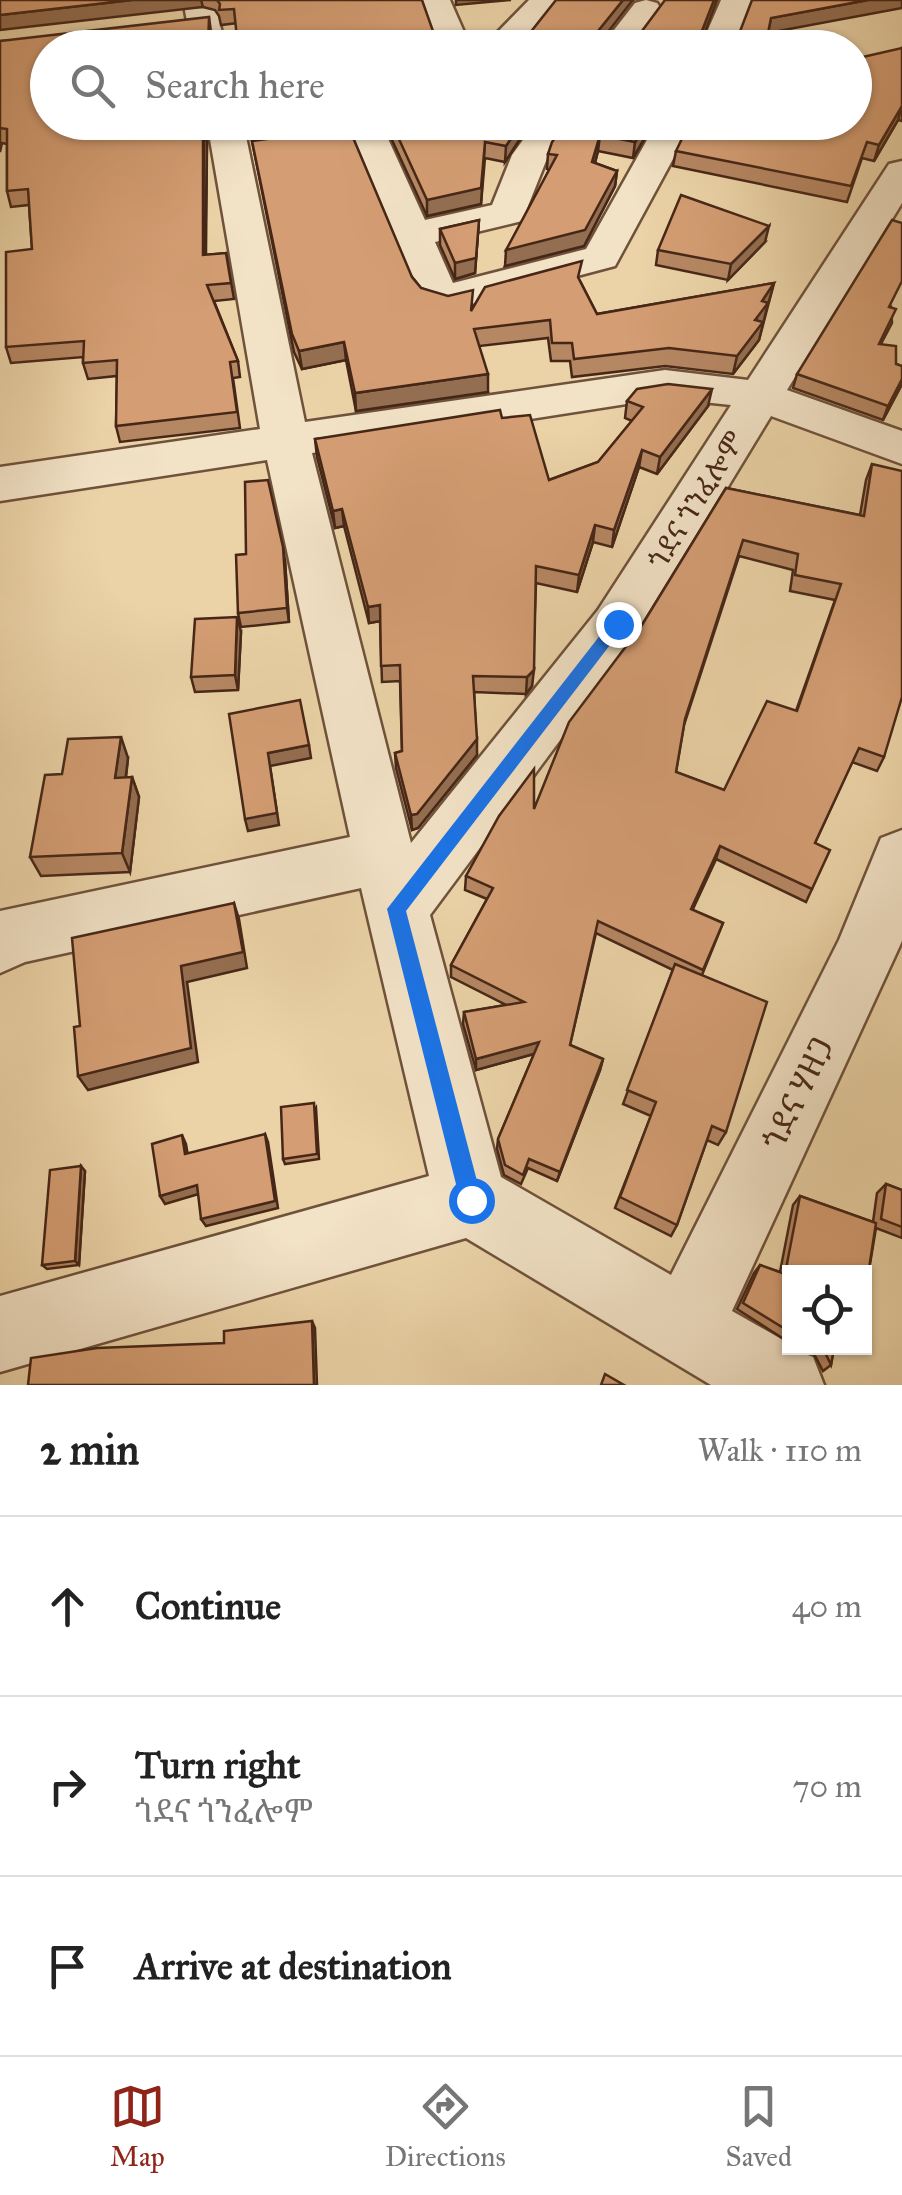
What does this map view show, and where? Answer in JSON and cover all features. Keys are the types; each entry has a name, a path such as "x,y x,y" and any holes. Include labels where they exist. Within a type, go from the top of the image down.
{"street":[{"path":"434,0 447,30"},
{"path":"516,30 547,0"},
{"path":"724,30 737,0"},
{"path":"628,30 647,3"},
{"path":"166,25 204,23"},
{"path":"242,140 285,438 390,883 471,1200 785,1385"},
{"path":"368,140 440,296 598,259 665,140"},
{"path":"412,235 508,213 530,155 541,140"},
{"name":"ጎደና ጎንፈሎም","path":"390,883 618,624 902,172"},
{"path":"0,484 285,438 665,384 694,384 759,396 902,448"},
{"name":"ጎደና ሃዘጋ","path":"686,1326 885,958 902,857"},
{"path":"0,944 9,937 390,883"},
{"path":"0,1334 471,1200"}],"building":[{"path":"0,0 132,0 0,15"},
{"path":"217,0 422,0 433,30 236,30 234,9 219,10"},
{"path":"556,0 623,0 599,30 532,30"},
{"path":"665,0 714,0 702,30 643,30"},
{"path":"752,0 868,0 771,18 769,30 741,30"},
{"path":"209,17 209,30 96,30"},
{"path":"30,38 30,140 203,140 203,255 226,253 231,283 207,285 238,361 230,362 237,412 116,426 117,360 83,363 84,341 6,347 6,252 32,249 28,189 7,191 7,129 0,128 0,41"},
{"path":"902,48 902,106 879,145 867,142 851,186 676,151 681,140 872,140 872,55"},
{"path":"354,140 412,277 421,288 448,296 473,290 471,311 485,287 582,261 578,277 597,314 774,283 762,301 768,303 755,320 763,322 737,356 669,348 574,359 572,343 552,343 550,320 474,329 488,374 355,393 344,342 299,351 292,334 252,141"},
{"path":"399,140 510,140 506,146 485,142 481,188 427,200"},
{"path":"599,140 592,162 617,171 585,230 506,250 557,155 548,154 552,142"},
{"path":"681,195 769,226 731,264 658,250"},
{"path":"479,220 476,258 455,263 440,229"},
{"path":"892,220 902,223 902,281 889,307 896,309 879,344 896,346 896,364 902,366 902,379 888,406 797,374"},
{"path":"668,384 712,389 660,457 642,450 614,530 595,525 579,575 536,566 534,670 527,677 473,676 477,739 417,814 411,815 395,753 402,751 400,665 381,666 380,605 368,607 342,509 333,511 315,439 500,410 502,418 530,415 549,480 598,462 643,407 627,401 637,389"},
{"path":"872,464 902,471 902,697 884,757 859,748 815,843 830,850 812,889 720,846 691,909 723,923 703,970 598,921 570,1045 603,1059 560,1172 529,1159 523,1175 505,1165 498,1139 539,1042 476,1059 464,1012 524,1002 451,965 493,888 466,876 499,816 534,769 534,809 569,722 642,625 726,488 864,516","holes":["743,540 798,554 795,575 841,584 797,711 767,701 724,790 676,772 685,719"]},
{"path":"268,480 283,547 287,608 238,613 236,555 246,554 245,482"},
{"path":"237,617 235,675 191,677 195,619"},
{"path":"300,700 309,745 268,753 277,813 245,819 229,714"},
{"path":"121,737 115,778 132,777 122,853 30,857 45,775 62,774 68,739"},
{"path":"234,903 243,952 181,966 191,1048 78,1076 74,1027 80,1026 72,938"},
{"path":"675,964 767,1002 726,1132 712,1126 677,1225 620,1197 656,1102 627,1090"},
{"path":"314,1103 317,1154 283,1159 281,1107"},
{"path":"265,1134 275,1201 201,1219 197,1185 160,1196 152,1144 182,1135 185,1154"},
{"path":"81,1166 75,1261 42,1265 50,1170"},
{"path":"886,1184 902,1190 902,1227 881,1219"},
{"path":"800,1196 876,1223 870,1265 787,1265"},
{"path":"760,1265 782,1273 782,1327 743,1303"},
{"path":"312,1321 314,1385 28,1385 31,1358 97,1348 224,1343 224,1331"},
{"path":"605,1374 624,1385 601,1385"}],"route":[{"path":"471,1200 396,909 618,624"}]}
